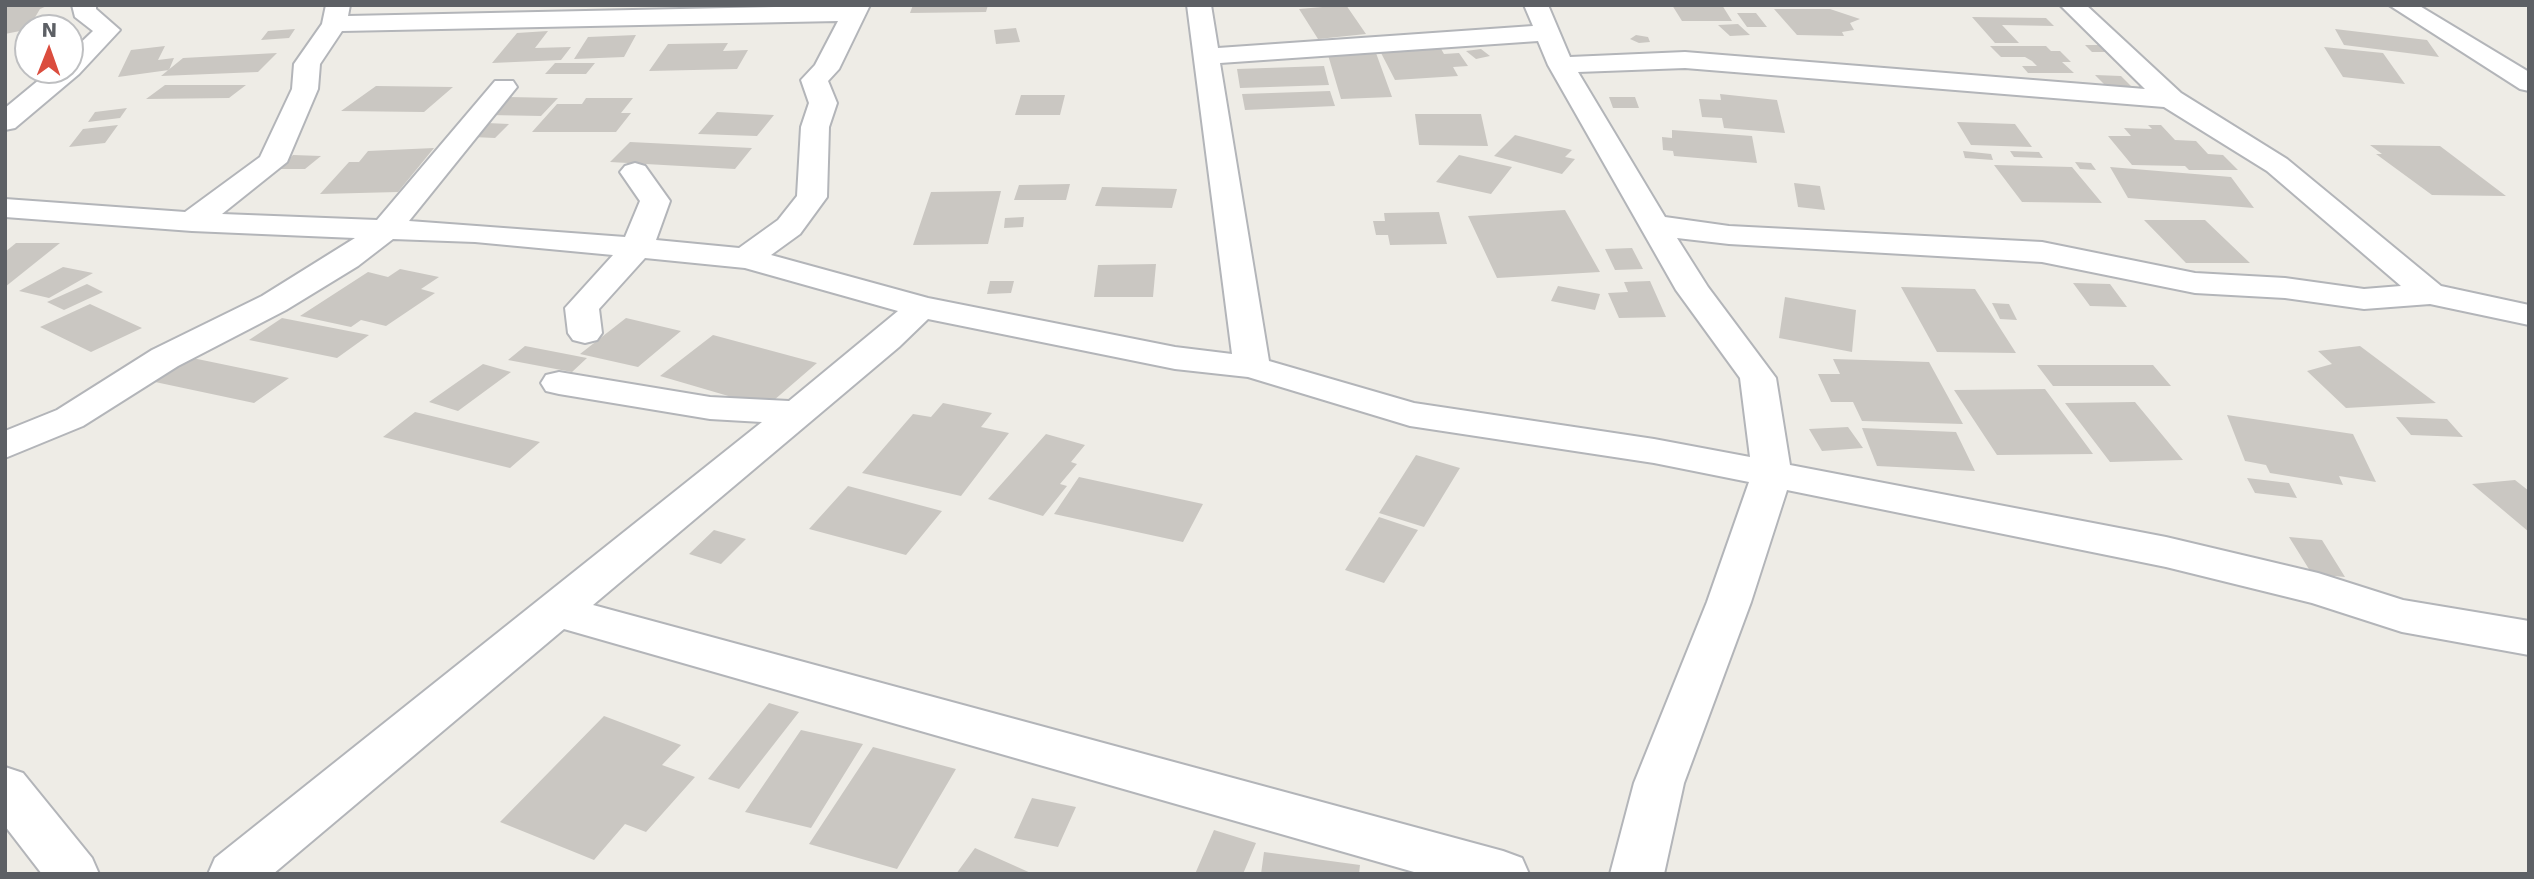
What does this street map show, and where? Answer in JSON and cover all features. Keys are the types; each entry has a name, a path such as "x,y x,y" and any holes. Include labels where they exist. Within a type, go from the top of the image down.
{"street":[{"path":"84,5 84,12 108,30 84,54"},
{"path":"1199,5 1252,367"},
{"path":"1536,5 1561,65 1654,225 1693,290 1758,378 1772,474 1729,602 1659,783 1637,874"},
{"path":"2072,5 2171,99 2277,165 2430,294"},
{"path":"2400,5 2529,83"},
{"path":"192,222 272,162 305,89 307,64 336,14 857,9 826,69 814,80 823,103 815,127 812,197 789,227 746,258"},
{"path":"1206,56 1546,33"},
{"path":"1561,65 1685,60 2171,99"},
{"path":"5,122 51,84"},
{"path":"5,446 70,418 165,358 274,303 347,259 386,229 504,87"},
{"path":"585,333 582,308 637,248 655,201 635,172"},
{"path":"5,208 192,222 521,237 746,258 865,289 921,307 1175,358 1252,367 1410,414 1654,451 2166,552 2318,589 2402,616 2529,638"},
{"path":"1654,225 1729,235 2042,252 2195,283 2285,288 2364,299 2430,294 2529,315"},
{"path":"234,874 887,340 921,307"},
{"path":"559,383 710,408 798,413"},
{"path":"558,611 1503,874"},
{"path":"5,788 73,874"}],"building":[{"path":"5,5 49,5 40,9 37,14 14,14 14,32 5,34"},
{"path":"913,5 988,5 986,12 910,13"},
{"path":"1346,5 1366,34 1318,39 1299,9"},
{"path":"1672,5 1722,5 1732,21 1682,21"},
{"path":"1774,9 1830,9 1860,19 1850,23 1854,30 1842,32 1844,36 1797,35"},
{"path":"1737,13 1756,13 1767,27 1747,27"},
{"path":"1972,17 2046,18 2054,26 2002,25 2019,43 1995,43"},
{"path":"1738,24 1750,35 1730,36 1718,25"},
{"path":"1016,28 1020,42 996,44 994,30"},
{"path":"295,29 289,38 261,40 268,31"},
{"path":"2335,29 2427,40 2439,57 2344,45"},
{"path":"548,31 535,48 571,47 561,60 492,63 517,33"},
{"path":"636,35 624,57 574,59 588,37"},
{"path":"1636,35 1648,37 1650,42 1639,43 1630,39"},
{"path":"728,43 723,51 748,50 737,69 649,71 668,44"},
{"path":"2085,45 2102,45 2110,52 2092,52"},
{"path":"165,46 158,60 174,58 169,70 118,77 131,50"},
{"path":"1990,46 2046,46 2051,51 2060,51 2071,62 2062,62 2074,73 2028,73 2022,66 2037,66 2032,61 2025,57 2001,57"},
{"path":"1440,47 1444,54 1459,53 1468,66 1453,67 1458,76 1395,80 1380,51"},
{"path":"2324,47 2383,53 2405,84 2343,77"},
{"path":"1481,49 1490,56 1476,59 1466,51"},
{"path":"277,53 258,72 161,76 183,58"},
{"path":"1376,53 1392,97 1341,99 1328,55"},
{"path":"555,63 595,63 586,74 545,74"},
{"path":"1324,66 1329,85 1240,88 1237,69"},
{"path":"2095,75 2121,76 2132,87 2106,86"},
{"path":"165,85 246,85 229,98 146,99"},
{"path":"376,86 453,87 424,112 341,111"},
{"path":"1330,91 1335,106 1245,110 1242,94"},
{"path":"1720,94 1777,100 1785,133 1724,128 1722,118 1702,117 1699,99 1721,100"},
{"path":"1021,95 1065,95 1060,115 1015,115"},
{"path":"508,97 558,98 541,116 489,115"},
{"path":"1609,97 1635,97 1639,108 1613,108"},
{"path":"586,98 633,98 621,113 631,113 616,132 532,132 557,104 582,104"},
{"path":"127,108 120,118 88,122 95,112"},
{"path":"717,112 774,115 757,136 698,134"},
{"path":"1415,114 1481,114 1488,146 1419,145"},
{"path":"1957,122 2015,124 2032,147 1971,145"},
{"path":"487,123 509,124 495,138 473,137"},
{"path":"118,125 105,143 69,147 83,129"},
{"path":"2148,125 2161,125 2175,140 2196,141 2208,154 2223,155 2238,170 2189,170 2185,166 2132,165 2108,136 2131,136 2124,128 2152,129"},
{"path":"1672,130 1752,136 1757,163 1674,156 1673,151 1663,150 1662,137 1672,138"},
{"path":"1515,135 1572,150 1565,157 1575,159 1562,174 1494,156"},
{"path":"630,142 752,148 735,169 610,162"},
{"path":"2370,145 2440,146 2506,196 2432,195 2376,154 2382,154"},
{"path":"434,148 398,192 320,194 349,162 359,162 368,151"},
{"path":"1963,151 1991,154 1993,160 1965,158"},
{"path":"2010,151 2039,152 2043,158 2014,157"},
{"path":"293,155 321,156 305,169 278,169"},
{"path":"1459,155 1512,167 1491,194 1436,182"},
{"path":"2075,162 2091,163 2096,170 2080,169"},
{"path":"1994,165 2072,167 2102,203 2022,202"},
{"path":"2110,167 2231,177 2254,208 2128,198"},
{"path":"1794,183 1820,186 1825,210 1798,207"},
{"path":"1070,184 1066,200 1014,200 1019,185"},
{"path":"1102,187 1177,189 1172,208 1095,206"},
{"path":"1001,191 988,244 913,245 931,192"},
{"path":"1565,210 1600,272 1497,278 1468,216"},
{"path":"1439,212 1447,244 1390,245 1388,235 1376,235 1373,221 1385,221 1384,213"},
{"path":"1024,217 1023,227 1004,228 1005,218"},
{"path":"2144,220 2205,220 2250,263 2186,263"},
{"path":"16,243 60,243 5,287 5,252"},
{"path":"1632,248 1643,269 1615,270 1605,249"},
{"path":"1156,264 1153,297 1094,297 1098,265"},
{"path":"63,267 93,273 49,298 19,291"},
{"path":"400,269 439,277 421,289 435,293 386,326 361,320 351,327 300,316 368,272 388,277"},
{"path":"990,281 1014,281 1011,293 987,294"},
{"path":"1650,281 1666,317 1619,318 1608,293 1628,292 1624,282"},
{"path":"2073,283 2110,284 2127,307 2090,306"},
{"path":"87,284 103,292 64,310 47,302"},
{"path":"1558,286 1600,294 1595,310 1551,301"},
{"path":"1901,287 1975,289 2016,353 1937,352"},
{"path":"1785,297 1856,310 1852,352 1779,338"},
{"path":"1992,303 2009,304 2017,320 2000,319"},
{"path":"90,304 142,328 91,352 40,327"},
{"path":"282,318 369,335 337,358 249,340"},
{"path":"626,318 681,331 638,367 580,354"},
{"path":"713,335 817,363 766,407 660,376"},
{"path":"525,346 587,358 572,372 508,360"},
{"path":"2360,346 2436,403 2346,408 2307,371 2332,364 2318,351"},
{"path":"178,355 289,378 254,403 141,379"},
{"path":"1833,359 1929,362 1963,424 1862,421 1853,402 1831,402 1818,374 1840,374"},
{"path":"483,364 511,372 458,411 429,402"},
{"path":"2037,365 2153,365 2171,386 2053,386"},
{"path":"2045,389 2093,454 1997,455 1954,390"},
{"path":"2135,402 2183,460 2110,462 2065,403"},
{"path":"943,403 992,413 981,427 1009,433 961,496 862,473 913,414 931,417"},
{"path":"415,412 540,442 510,468 383,437"},
{"path":"2227,415 2353,434 2376,482 2339,476 2343,485 2270,473 2266,465 2245,461"},
{"path":"2396,417 2447,419 2463,437 2411,435"},
{"path":"1848,427 1863,448 1822,451 1809,429"},
{"path":"1862,428 1956,432 1975,471 1877,466"},
{"path":"1046,434 1085,445 1071,462 1077,464 1060,484 1067,486 1043,516 988,499"},
{"path":"1416,455 1460,468 1424,527 1379,513"},
{"path":"1079,477 1203,504 1183,542 1054,514"},
{"path":"2247,478 2289,483 2297,498 2255,493"},
{"path":"2515,480 2529,491 2529,532 2472,484"},
{"path":"848,486 942,511 906,555 809,529"},
{"path":"1379,517 1418,530 1384,583 1345,570"},
{"path":"714,530 746,539 721,564 689,554"},
{"path":"2289,537 2322,540 2345,577 2312,574"},
{"path":"769,703 799,712 739,789 708,779"},
{"path":"604,716 681,745 662,765 695,777 646,832 625,824 594,860 500,822"},
{"path":"801,730 863,744 811,828 745,812"},
{"path":"873,747 956,769 897,869 809,844"},
{"path":"1032,798 1076,807 1058,847 1014,838"},
{"path":"1214,830 1256,843 1243,874 1195,874"},
{"path":"975,848 1033,874 956,874"},
{"path":"1264,852 1360,865 1359,874 1261,874"}]}
